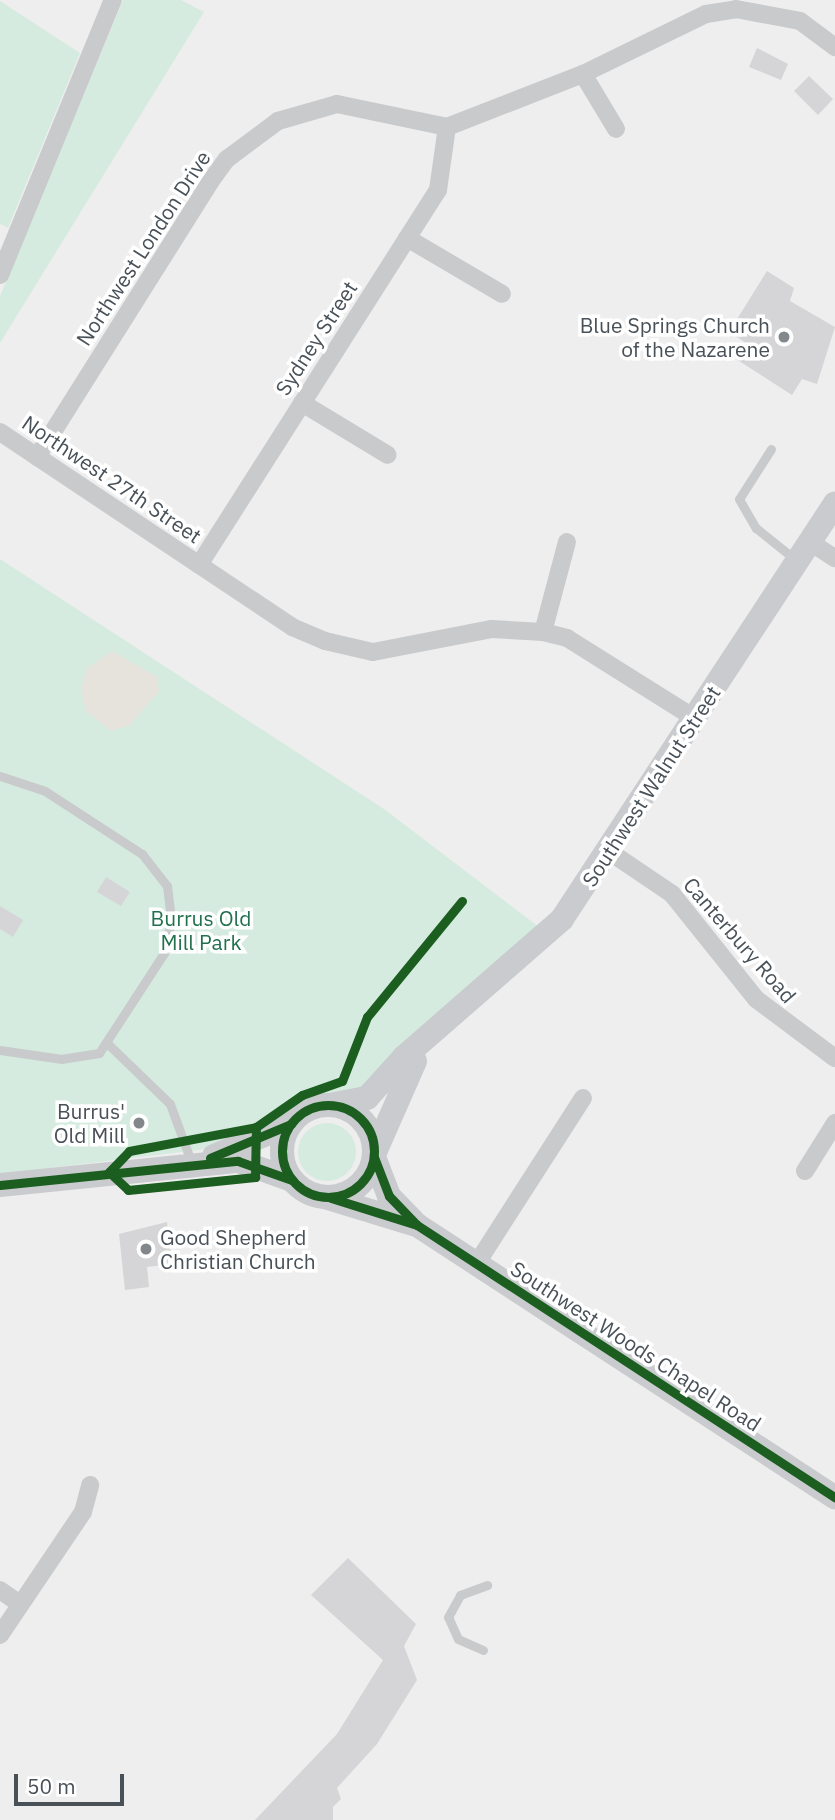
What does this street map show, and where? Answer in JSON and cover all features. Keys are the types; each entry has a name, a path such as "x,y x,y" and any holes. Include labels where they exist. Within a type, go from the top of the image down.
{"main road":[{"name":"Southwest Walnut Street","path":"330,1105 368,1098 430,1037 562,919 610,852 835,504"},
{"name":"Southwest Walnut Street","path":"375,1154 430,1037"},
{"path":"0,1185 192,1165 257,1163 317,1196 340,1195 360,1184 375,1154 358,1116 330,1105 192,1165"},
{"path":"291,1124 282,1152 292,1180"},
{"name":"Southwest Woods Chapel Road","path":"375,1154 389,1196 417,1225 834,1496"},
{"name":"Southwest Woods Chapel Road","path":"317,1196 417,1225"}],"street":[{"path":"0,275 113,0"},
{"path":"447,127 583,74 697,18 736,9 800,21 835,47"},
{"path":"583,74 616,130"},
{"name":"Northwest London Drive","path":"37,457 210,181 251,138 278,121 337,104 447,127"},
{"name":"Sydney Street","path":"199,565 438,190 447,127"},
{"path":"407,238 502,294"},
{"path":"302,403 388,455"},
{"name":"Northwest 27th Street","path":"0,432 292,627 373,652 491,629 543,632 567,638 696,719"},
{"path":"543,632 567,542"},
{"path":"804,552 835,558"},
{"name":"Canterbury Road","path":"610,852 672,894 756,999 835,1058"},
{"path":"477,1263 583,1098"},
{"path":"804,1171 835,1123"},
{"path":"0,1635 83,1512 90,1485"},
{"path":"0,1590 20,1604"}],"lane":[{"path":"771,449 739,499 756,528 804,552"},
{"path":"0,776 27,782 126,842 167,886 169,939 109,1045 83,1059 0,1050"},
{"path":"109,1045 170,1104 192,1165"},
{"path":"483,1650 458,1639 448,1617 460,1595 487,1585"}],"green space":[{"path":"123,0 181,0 204,12 0,343 0,296"},
{"path":"0,1 80,53 8,228 0,224"},
{"name":"Burrus Old Mill Park","path":"0,559 384,809 539,927 376,1084 304,1107 276,1126 215,1148 0,1174"},
{"path":"321,1123 333,1123 348,1131 356,1146 356,1158 348,1173 333,1181 321,1181 306,1173 298,1158 298,1146 306,1131"}],"sand":[{"path":"112,651 157,677 159,691 130,725 111,731 86,711 81,688 87,668"}],"building":[{"path":"757,48 788,64 781,80 749,67"},
{"path":"809,76 833,99 818,115 794,91"},
{"name":"Blue Springs Church of the Nazarene","path":"767,271 794,288 790,301 835,327 817,384 802,379 792,395 736,359 746,343 729,332"},
{"path":"106,877 130,892 121,906 97,892"},
{"path":"0,906 23,920 13,937 0,929"},
{"name":"Good Shepherd Christian Church","path":"167,1222 172,1264 147,1267 149,1287 125,1290 119,1234"},
{"path":"348,1558 416,1624 404,1646 417,1680 377,1744 337,1788 341,1799 333,1807 333,1820 255,1820 337,1734 383,1660 311,1595"}],"cycle path":[{"path":"109,1172 129,1151 256,1127 302,1095 342,1081 367,1017 462,901"},
{"path":"328,1105 354,1113 366,1125 374,1151 366,1177 354,1189 328,1197 302,1189 290,1177 282,1151 290,1125 302,1113 328,1105"},
{"path":"210,1158 291,1124"},
{"path":"109,1172 128,1190 255,1177 256,1127"},
{"path":"374,1157 389,1196 417,1225 835,1498"},
{"path":"0,1185 238,1161 292,1180"},
{"path":"331,1198 417,1225"}],"place":[{"name":"Blue Springs Church of the Nazarene","path":"784,337"},
{"name":"Burrus' Old Mill","path":"139,1123"},
{"name":"Good Shepherd Christian Church","path":"146,1249"}]}
